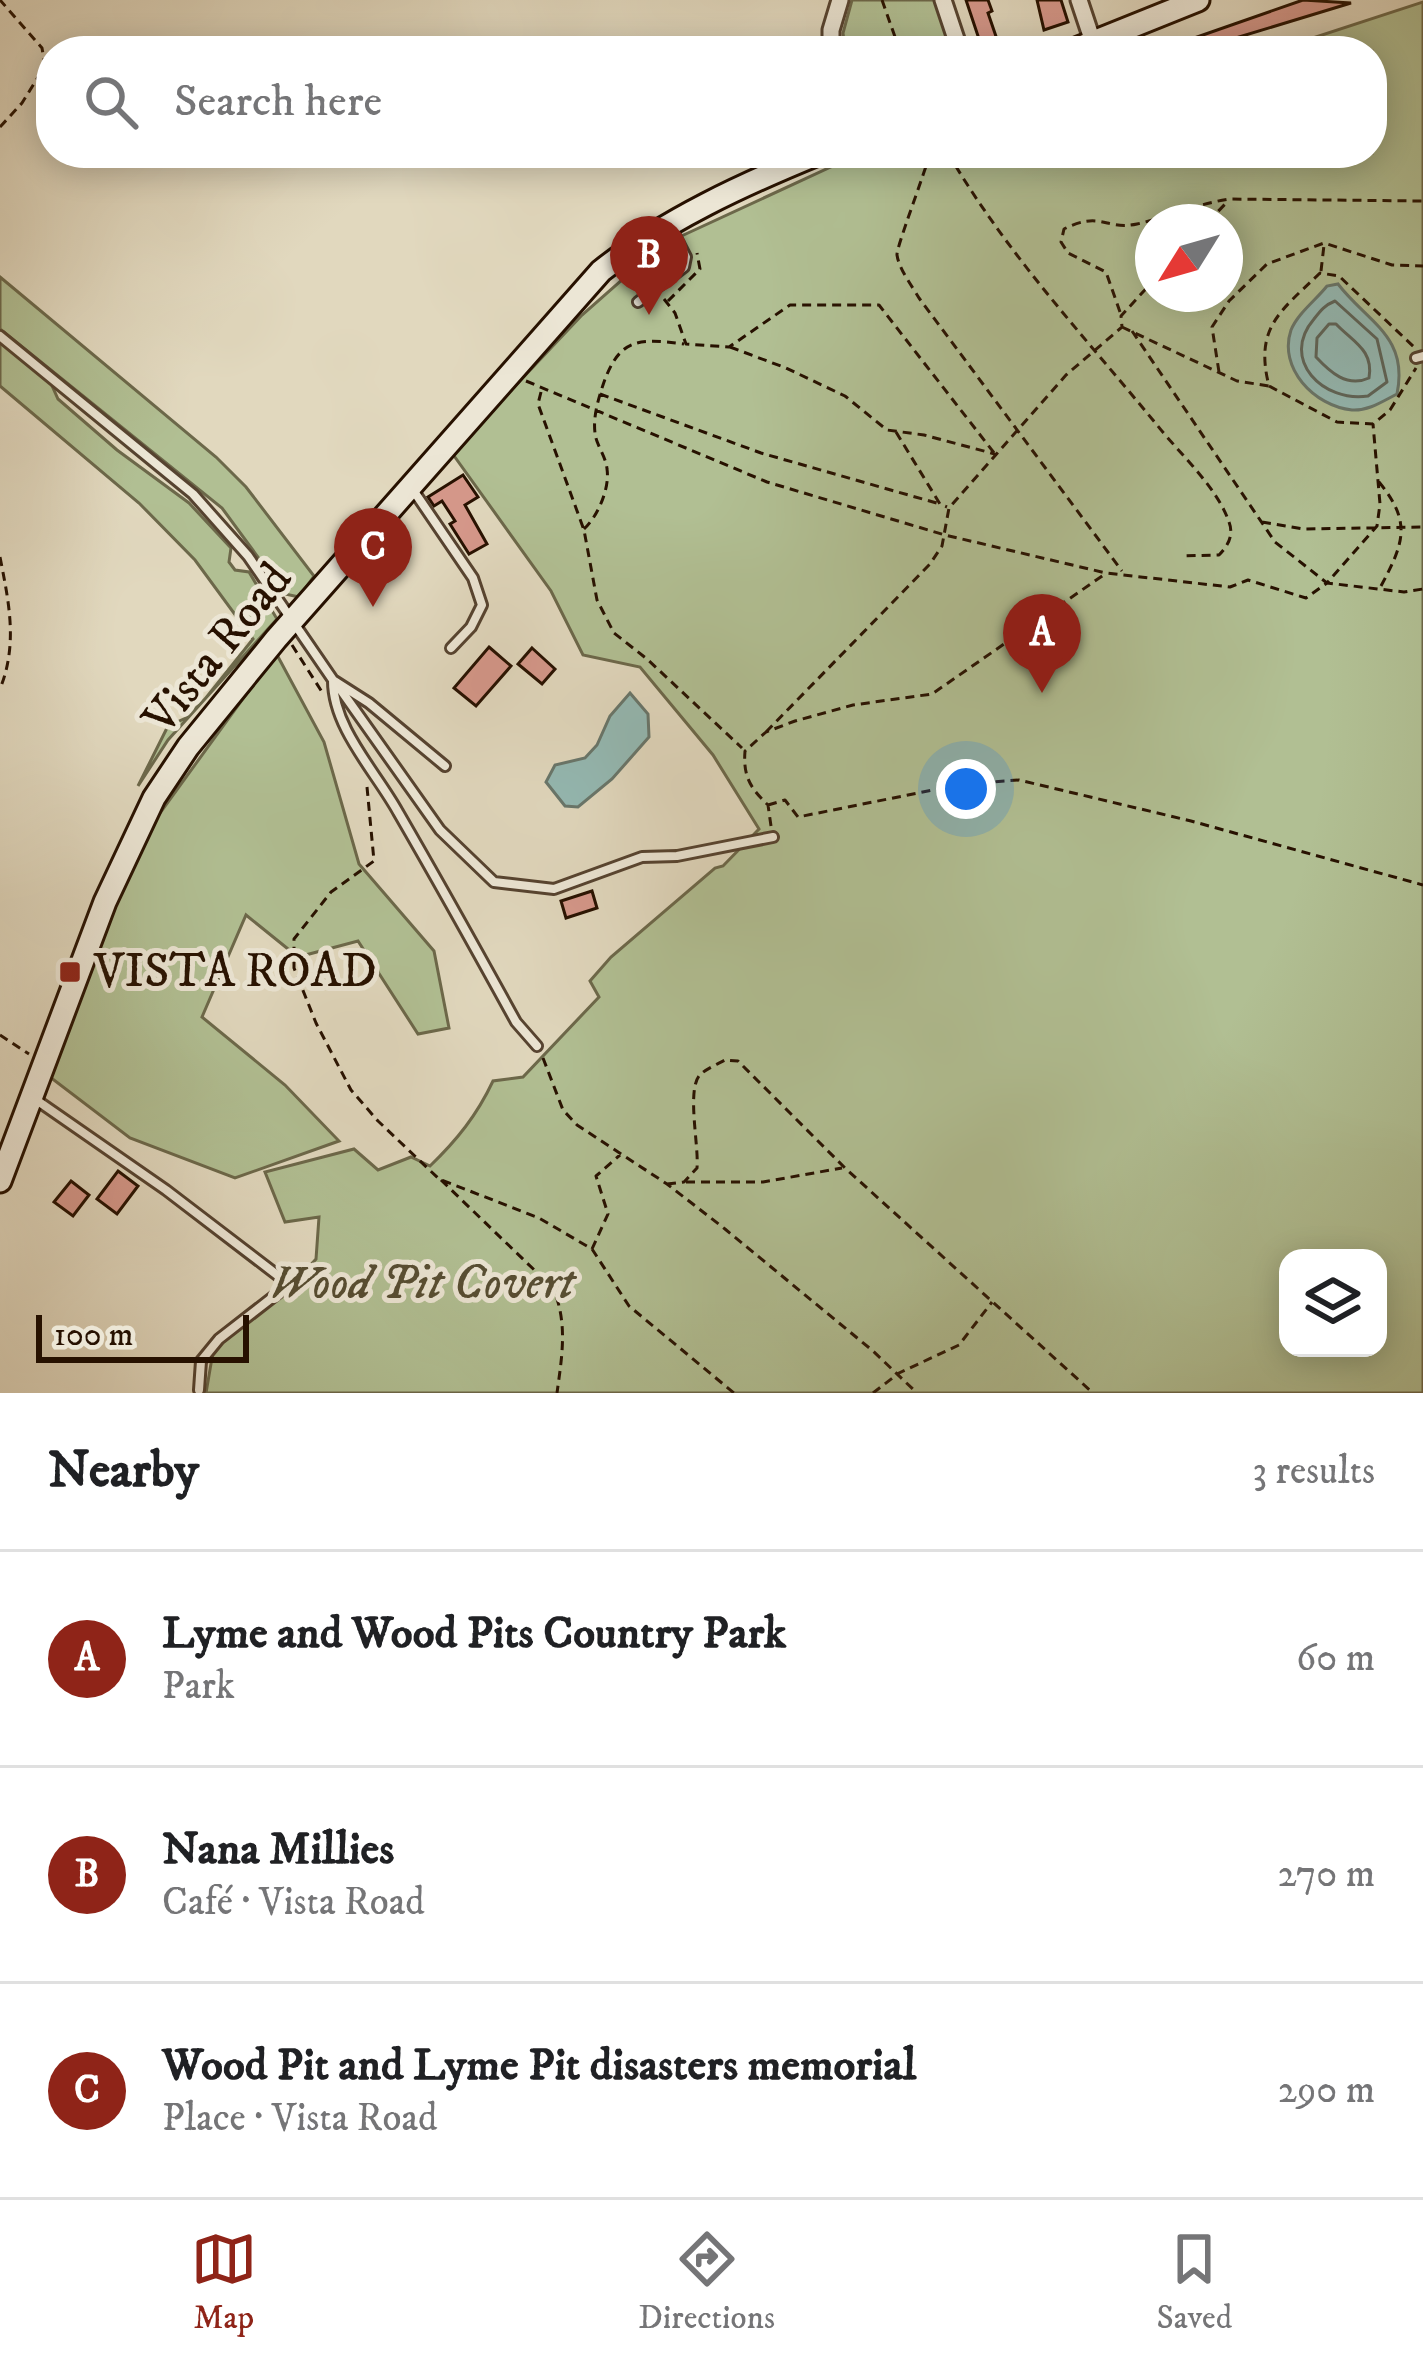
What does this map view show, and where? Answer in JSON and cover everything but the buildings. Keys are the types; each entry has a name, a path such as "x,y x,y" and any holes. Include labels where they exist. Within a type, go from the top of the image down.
{"main road":[{"path":"1109,36 1198,0"},
{"name":"Vista Road","path":"0,1180 105,902 154,798 188,747 293,619 601,271 670,225 789,168"}],"street":[{"path":"831,36 840,0"},
{"path":"943,0 955,36"},
{"path":"1079,0 1092,36"}],"lane":[{"path":"638,302 684,267 686,257 670,225"},
{"path":"0,336 193,494 230,533 440,830 494,882 554,889 642,857 677,856 772,837"},
{"path":"410,486 473,578 482,605 472,627 451,648"},
{"path":"333,680 369,703 445,766"},
{"path":"333,680 333,703 516,1022 537,1046"},
{"path":"31,1096 285,1281 282,1290 201,1360 200,1390"}],"path":[{"path":"1,0 36,41"},
{"path":"882,0 895,36"},
{"path":"0,127 36,80"},
{"path":"925,168 897,258 920,298 1123,573"},
{"path":"957,168 1038,287 1095,349 1214,496 1231,525 1229,544 1219,555 1181,556"},
{"path":"1122,327 1106,272 1068,253 1061,242 1064,229 1085,218 1122,226 1229,200 1423,201"},
{"path":"1225,204 1229,200"},
{"path":"1220,373 1212,327 1229,301 1267,264 1324,244 1392,265 1423,266"},
{"path":"1269,386 1262,357 1274,318 1320,273 1324,244"},
{"path":"1122,327 1237,381 1269,386 1337,422 1373,424 1407,388 1419,357 1413,344 1339,276 1320,273"},
{"path":"656,288 675,313 686,344"},
{"path":"1121,316 1135,301"},
{"path":"729,347 790,305 879,305 996,455"},
{"path":"772,837 769,805 743,772 745,751 930,564 945,535 949,508 1046,395 1122,327"},
{"path":"1131,330 1275,542 1327,583 1404,592 1423,589"},
{"path":"584,530 597,518 608,472 595,434 600,394 614,357 630,344 649,340 729,347 845,396 887,430 996,455"},
{"path":"511,371 542,390 767,482 945,535 1106,573 1230,587 1248,580 1306,598 1327,583 1377,526 1380,504 1373,424"},
{"path":"542,390 538,404 584,530 597,600 614,633 745,751"},
{"path":"600,394 761,453 949,508"},
{"path":"895,431 940,504"},
{"path":"1377,480 1394,501 1403,526 1398,555 1380,588"},
{"path":"1261,521 1304,529 1423,527"},
{"path":"0,557 11,611 11,661 0,688"},
{"path":"766,732 853,705 932,694 1106,573"},
{"path":"293,619 291,644 319,682 325,703"},
{"path":"769,805 785,800 797,817 963,784 1019,779 1423,885"},
{"path":"367,785 374,861 331,892 294,939 295,968 316,1023 351,1090 553,1288 562,1309 564,1337 557,1393"},
{"path":"0,1035 43,1063"},
{"path":"537,1046 563,1110 577,1125 667,1184 899,1373 917,1393"},
{"path":"684,1182 697,1168 693,1094 699,1076 725,1060 738,1061 845,1168 1093,1393"},
{"path":"592,1249 608,1214 596,1177 622,1154"},
{"path":"667,1184 763,1182 845,1168"},
{"path":"439,1179 538,1219 592,1249 629,1306 734,1393"},
{"path":"873,1393 899,1373 959,1345 992,1302"}],"green space":[{"path":"852,0 937,0 949,36 843,36"},
{"name":"Wood Pit Covert","path":"1423,2 1423,1393 206,1393 214,1346 293,1284 316,1259 319,1217 285,1222 265,1172 354,1149 378,1170 411,1157 430,1166 466,1127 493,1081 523,1077 599,997 590,981 611,957 723,866 759,829 713,755 640,667 583,655 551,591 452,453 582,315 657,249 829,168 1387,168 1387,36 1319,36"},
{"path":"0,277 246,487 314,576 299,597 285,594 222,508 0,329"},
{"path":"0,340 49,379 58,399 117,450 189,503 231,548 229,562 235,570 249,572 277,619 206,698 253,639 195,560 139,503 0,386"},
{"path":"276,653 324,742 359,864 434,951 449,1028 418,1034 358,941 298,957 246,915 202,1017 285,1085 339,1141 235,1178 130,1138 46,1074 118,871"},
{"path":"204,700 168,740 138,786 168,726 186,718"}],"water":[{"path":"1338,284 1383,332 1397,358 1397,394 1364,409 1338,407 1313,393 1302,383 1290,358 1288,344 1294,324 1327,286"},
{"path":"630,693 648,714 649,737 612,779 578,807 565,806 546,782 555,765 585,758"}],"place":[{"name":"Nana Millies","path":"649,315"},
{"name":"Wood Pit and Lyme Pit disasters memorial","path":"373,607"},
{"name":"Lyme and Wood Pits Country Park","path":"1042,693"},
{"name":"VISTA ROAD","path":"70,972"}]}
